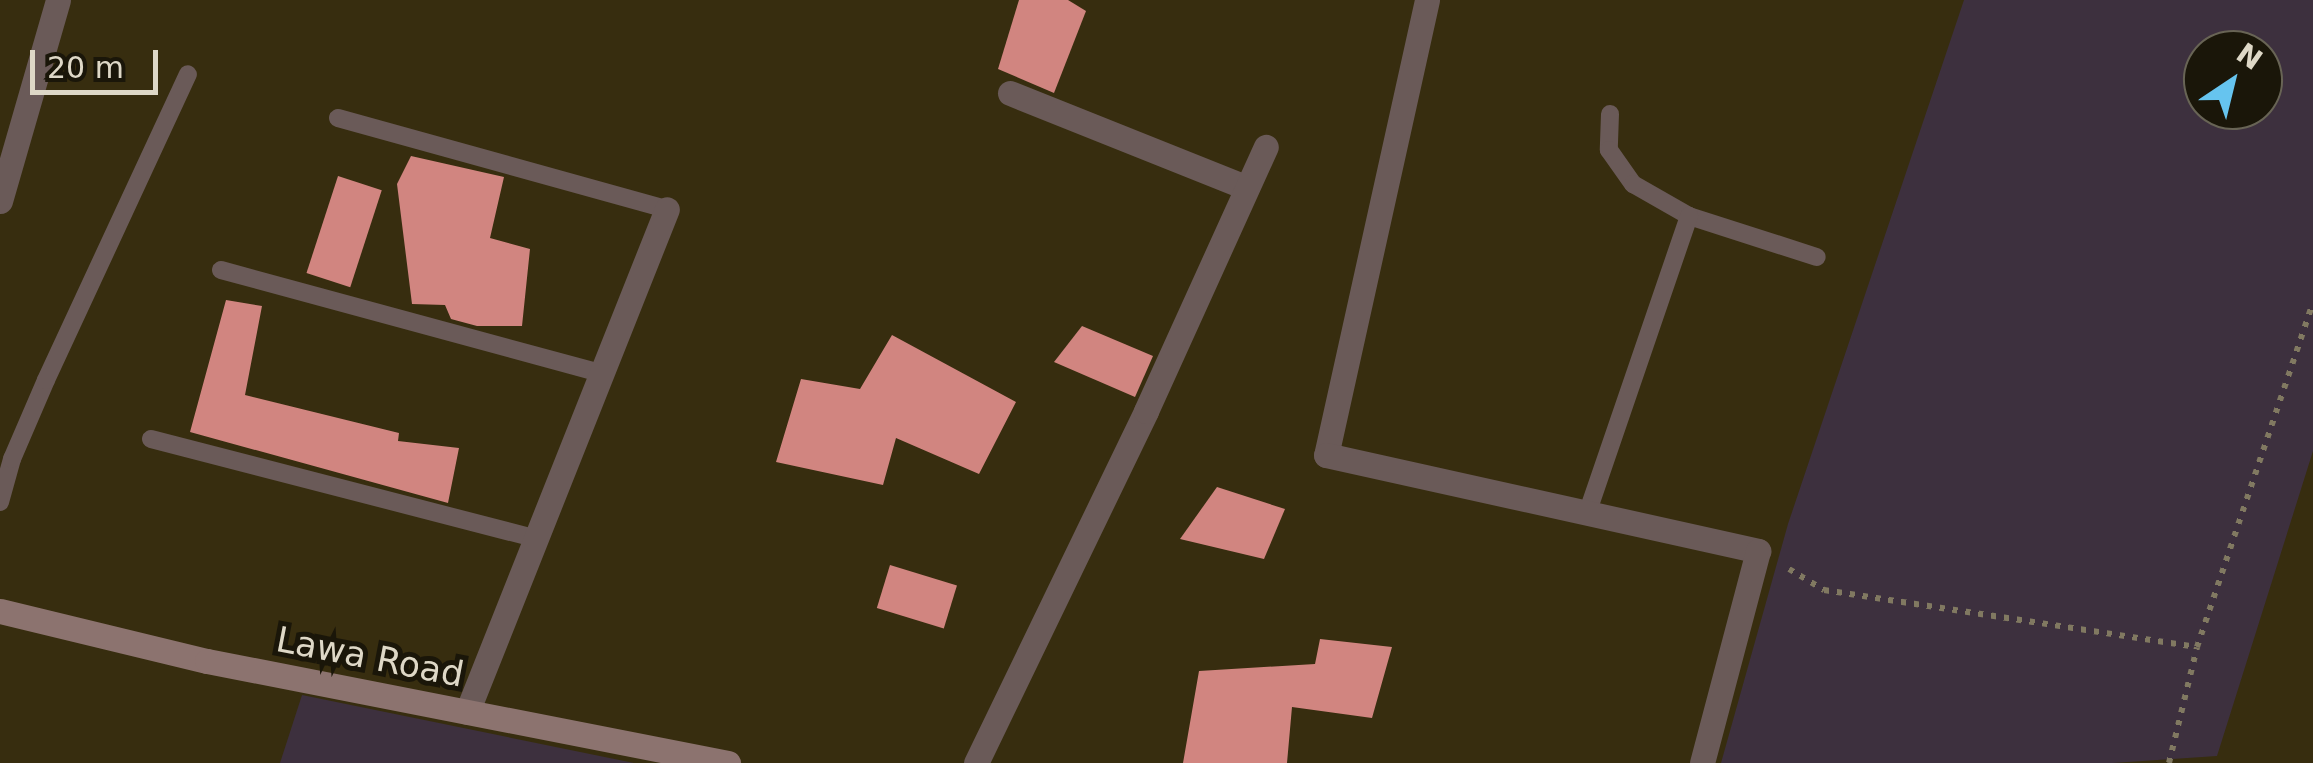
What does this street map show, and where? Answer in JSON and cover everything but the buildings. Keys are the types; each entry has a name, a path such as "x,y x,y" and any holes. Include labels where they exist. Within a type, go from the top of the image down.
{"main road":[{"name":"Lawa Road","path":"0,611 207,661 728,763"}],"street":[{"path":"0,202 58,0"},
{"path":"1426,0 1326,455 1758,551 1702,763"},
{"path":"1010,93 1248,188"},
{"path":"976,763 1266,146"},
{"path":"467,712 667,209"}],"lane":[{"path":"0,502 12,459 46,380 188,74"},
{"path":"1610,114 1609,150 1633,184 1689,216 1817,258"},
{"path":"338,118 667,209"},
{"path":"1588,511 1689,216"},
{"path":"221,270 601,373"},
{"path":"151,439 538,538"}],"path":[{"path":"2169,763 2197,647 2313,303"},
{"path":"1758,551 1824,590 2197,647"}],"shaded area":[{"path":"1964,0 2313,0 2313,451 2217,756 2113,763 1721,763 1788,524"},
{"path":"302,695 634,763 280,763"}]}
